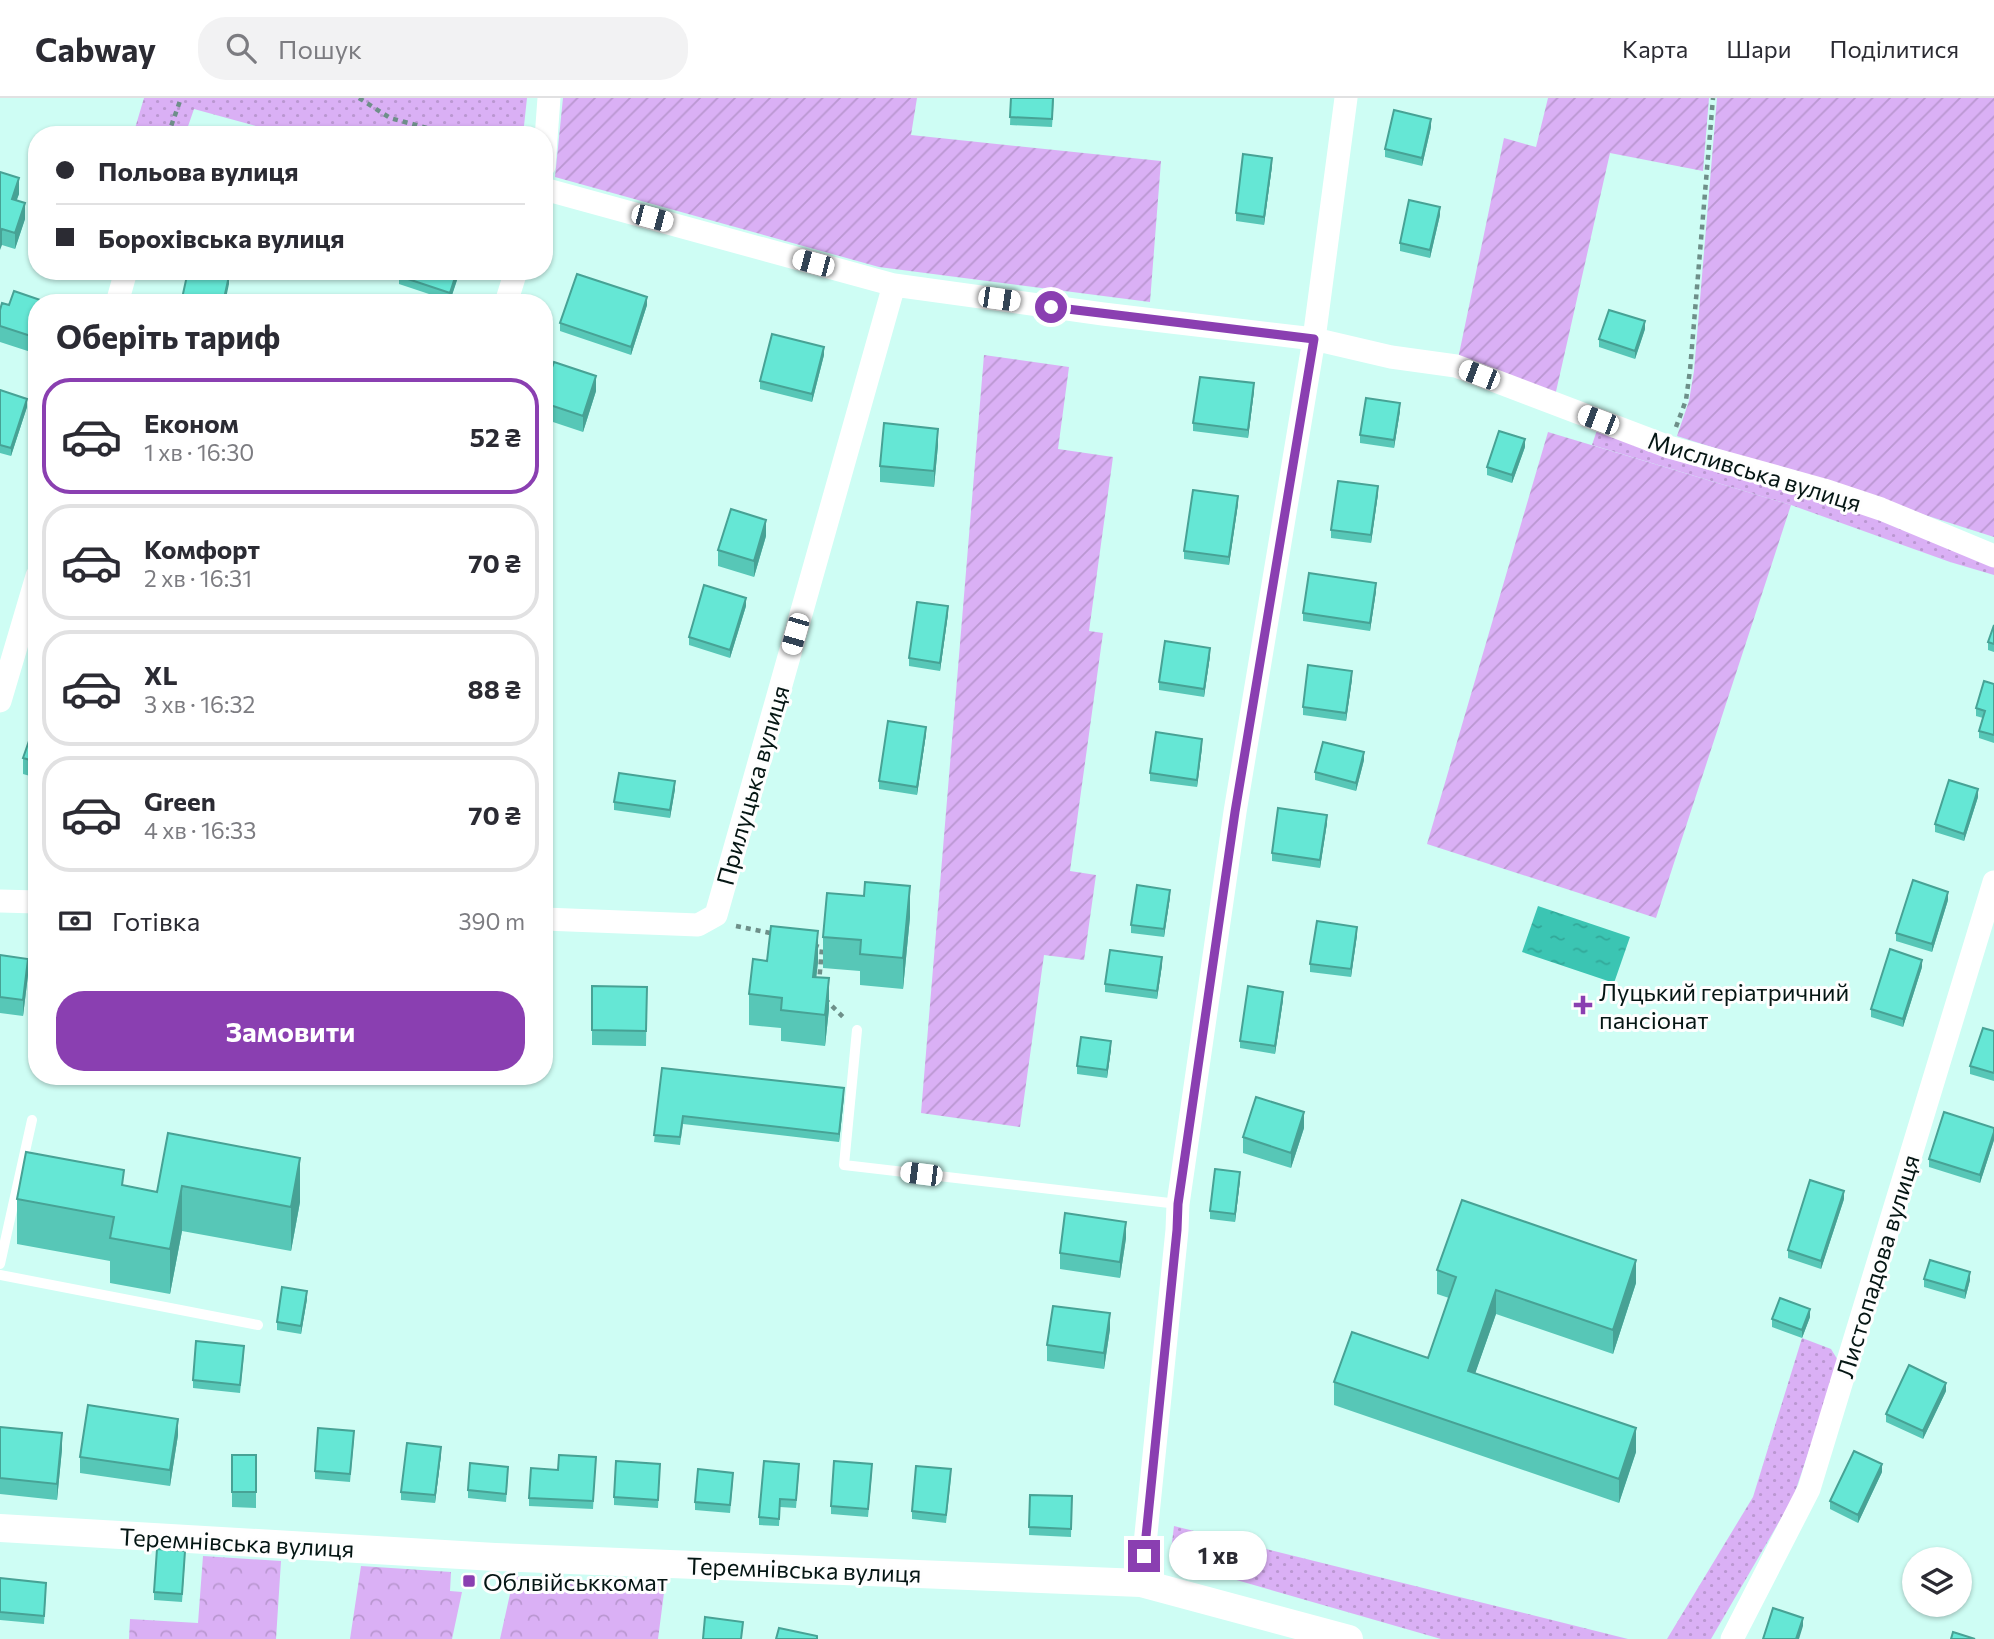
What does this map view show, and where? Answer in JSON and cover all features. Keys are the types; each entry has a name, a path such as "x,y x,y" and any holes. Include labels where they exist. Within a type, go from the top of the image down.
{"street":[{"path":"548,126 550,98"},
{"path":"1141,1583 1178,1204 1235,812 1314,339 1346,98"},
{"name":"Мисливська вулиця","path":"553,191 894,285 1103,314 1314,339 1391,357 1456,366 1669,447 1825,490 1881,509 1994,556"},
{"name":"Прилуцька вулиця","path":"553,919 698,925 716,915 894,285"},
{"path":"0,701 28,606"},
{"name":"Листопадова вулиця","path":"1732,1639 1809,1489 1994,882"},
{"path":"0,901 28,902"},
{"name":"Теремнівська вулиця","path":"0,1528 495,1557 1141,1583 1349,1639"}],"lane":[{"path":"857,1030 844,1166 1178,1204"},
{"path":"0,1264 32,1120"},
{"path":"0,1275 258,1325"}],"path":[{"path":"171,126 181,98"},
{"path":"359,98 390,118 420,126"},
{"path":"1669,447 1686,400 1690,370 1713,98"},
{"path":"716,915 731,926 780,934"},
{"path":"812,944 822,948 818,991 857,1030"}],"green space":[{"path":"144,98 527,98 524,126 256,126 194,109 188,126 136,126"},
{"path":"563,98 917,98 911,135 1161,161 1150,302 879,267 555,177"},
{"path":"1548,98 1709,98 1703,171 1610,153 1555,396 1458,359 1504,138 1536,147"},
{"path":"1717,98 1994,98 1994,537 1677,436 1689,401 1694,371"},
{"path":"984,355 1069,367 1058,449 1113,457 1089,631 1103,633 1070,871 1096,875 1084,960 1044,955 1020,1127 921,1113"},
{"path":"1597,430 1878,517 1994,566 1994,575 1791,505 1592,445"},
{"path":"1548,432 1791,505 1656,918 1427,844"},
{"path":"1802,1338 1831,1349 1839,1362 1793,1498 1711,1639 1667,1639 1753,1497"},
{"path":"1174,1526 1628,1639 1441,1639 1188,1566 1171,1551"},
{"path":"203,1556 281,1561 276,1639 129,1639 130,1619 198,1623"},
{"path":"361,1566 451,1572 450,1591 462,1592 452,1639 350,1639"},
{"path":"514,1576 665,1585 658,1639 500,1639"}],"water":[{"path":"1538,906 1630,937 1614,983 1522,952"}],"building":[{"path":"1011,98 1053,98 1052,119 1010,117"},
{"path":"1394,110 1431,119 1422,158 1385,149"},
{"path":"1243,154 1272,158 1264,217 1236,213"},
{"path":"0,172 19,178 12,199 25,203 15,233 2,229 0,234"},
{"path":"1409,200 1440,207 1430,250 1400,243"},
{"path":"577,274 647,297 631,347 560,323"},
{"path":"186,280 228,280 225,294 183,294"},
{"path":"411,280 454,280 450,293"},
{"path":"14,291 28,296 28,335 0,326 2,303 9,305"},
{"path":"1609,310 1645,321 1635,351 1599,339"},
{"path":"772,334 824,347 812,394 760,381"},
{"path":"554,362 596,376 583,416 553,406"},
{"path":"1200,377 1254,383 1248,430 1193,423"},
{"path":"0,390 27,399 11,448 0,445"},
{"path":"1366,398 1400,403 1394,440 1360,435"},
{"path":"884,423 938,429 934,471 880,466"},
{"path":"1499,431 1525,439 1512,475 1487,467"},
{"path":"1338,481 1378,486 1371,535 1331,530"},
{"path":"1193,490 1238,496 1229,557 1184,551"},
{"path":"731,509 766,520 754,561 718,550"},
{"path":"1309,573 1376,583 1370,623 1303,613"},
{"path":"704,585 746,598 730,650 689,637"},
{"path":"917,602 948,606 940,663 909,658"},
{"path":"1994,625 1994,644 1988,642"},
{"path":"1165,641 1210,648 1204,689 1159,682"},
{"path":"1308,665 1352,671 1346,713 1303,707"},
{"path":"1984,681 1994,684 1994,735 1979,731 1985,711 1976,708"},
{"path":"888,721 926,727 917,787 879,781"},
{"path":"1156,732 1202,739 1197,780 1150,773"},
{"path":"1323,742 1364,752 1356,783 1315,772"},
{"path":"28,744 28,759 23,758"},
{"path":"619,773 675,781 670,810 614,802"},
{"path":"1949,780 1978,789 1964,834 1935,824"},
{"path":"1278,808 1327,815 1320,860 1272,853"},
{"path":"1913,880 1948,892 1932,944 1896,933"},
{"path":"865,882 910,886 903,958 860,954 861,940 823,937 827,893 864,896"},
{"path":"1137,885 1170,890 1164,929 1131,925"},
{"path":"1317,921 1357,927 1351,969 1310,964"},
{"path":"771,926 818,931 813,977 829,978 825,1015 781,1010 782,998 749,994 753,959 767,961"},
{"path":"1890,949 1922,960 1903,1019 1871,1009"},
{"path":"1110,950 1162,957 1157,991 1105,984"},
{"path":"0,955 28,959 23,1000 0,997"},
{"path":"592,986 647,987 646,1031 592,1030"},
{"path":"1248,986 1283,992 1275,1046 1240,1041"},
{"path":"1983,1028 1994,1031 1994,1073 1970,1066"},
{"path":"1081,1037 1111,1041 1107,1070 1077,1066"},
{"path":"662,1068 844,1088 839,1134 683,1116 680,1137 654,1135"},
{"path":"1256,1097 1304,1112 1291,1153 1243,1137"},
{"path":"1944,1112 1994,1128 1980,1175 1929,1159"},
{"path":"168,1133 300,1158 291,1207 182,1186 170,1249 110,1238 114,1217 17,1199 26,1152 124,1170 122,1185 157,1192"},
{"path":"1215,1169 1240,1172 1235,1214 1210,1211"},
{"path":"1810,1180 1844,1191 1821,1261 1788,1250"},
{"path":"1462,1200 1636,1260 1613,1330 1496,1290 1468,1371 1636,1428 1619,1479 1334,1382 1352,1332 1428,1358 1456,1277 1437,1270"},
{"path":"1065,1213 1126,1222 1120,1262 1060,1253"},
{"path":"1930,1260 1970,1272 1965,1291 1924,1279"},
{"path":"282,1287 307,1291 301,1326 277,1322"},
{"path":"1780,1298 1810,1309 1802,1330 1772,1319"},
{"path":"1053,1306 1110,1313 1104,1353 1047,1345"},
{"path":"196,1341 244,1346 240,1385 193,1380"},
{"path":"1909,1365 1946,1383 1923,1431 1886,1414"},
{"path":"88,1405 178,1419 170,1470 80,1457"},
{"path":"0,1427 62,1433 57,1484 0,1478"},
{"path":"318,1428 354,1431 350,1474 315,1471"},
{"path":"407,1443 441,1447 435,1495 401,1492"},
{"path":"1854,1451 1882,1464 1858,1515 1830,1501"},
{"path":"232,1455 256,1455 256,1492 232,1492"},
{"path":"559,1455 596,1457 593,1501 529,1498 531,1468 558,1470"},
{"path":"616,1461 660,1464 658,1500 614,1497"},
{"path":"764,1461 799,1464 796,1500 780,1499 779,1519 759,1517"},
{"path":"834,1461 872,1464 868,1509 831,1506"},
{"path":"470,1463 508,1467 506,1494 468,1490"},
{"path":"916,1466 951,1469 946,1515 912,1511"},
{"path":"698,1469 733,1473 730,1505 695,1502"},
{"path":"1030,1495 1072,1496 1071,1529 1029,1527"},
{"path":"157,1549 185,1551 182,1594 154,1592"},
{"path":"0,1578 46,1583 44,1616 0,1612"},
{"path":"1773,1608 1803,1618 1796,1639 1763,1639"},
{"path":"705,1617 743,1622 741,1639 703,1639"},
{"path":"779,1628 817,1636 817,1639 776,1639"},
{"path":"1953,1632 1975,1639 1951,1639"}],"place":[{"name":"Луцький геріатричний пансіонат","path":"1583,1005"},
{"name":"Облвійськкомат","path":"469,1581"}],"route":[{"path":"1051,307 1314,339 1235,812 1178,1204 1144,1556"}]}
